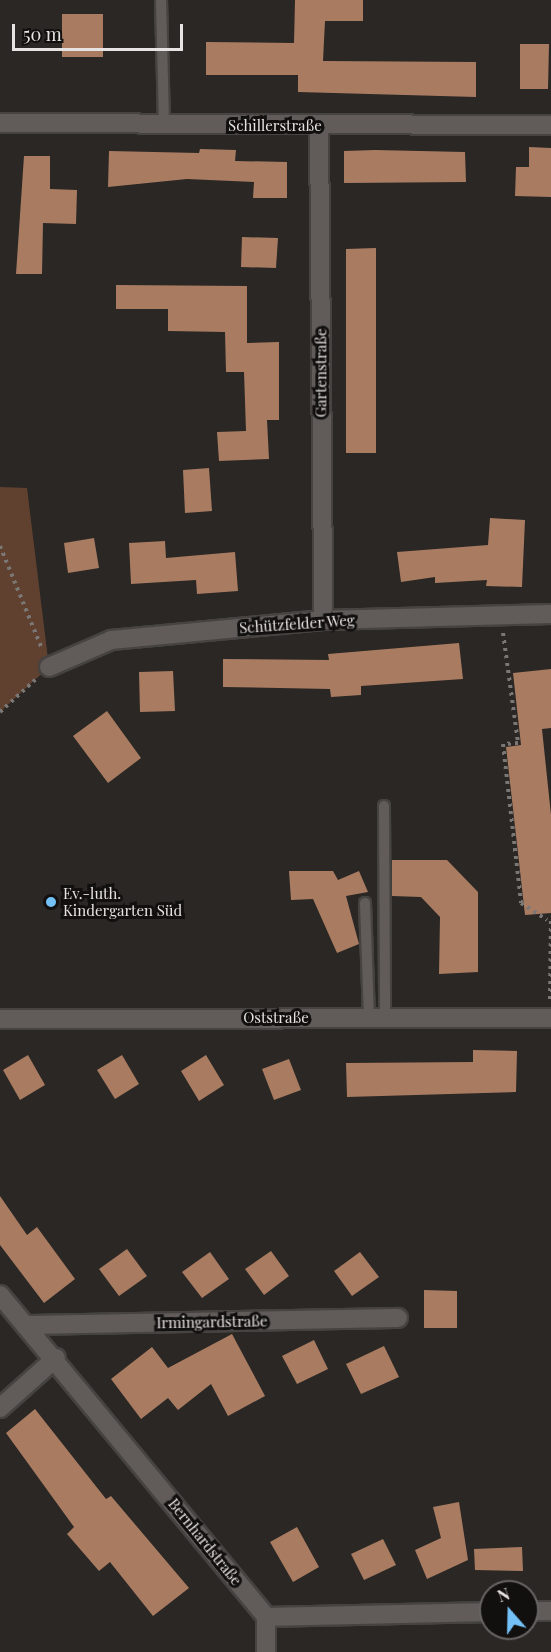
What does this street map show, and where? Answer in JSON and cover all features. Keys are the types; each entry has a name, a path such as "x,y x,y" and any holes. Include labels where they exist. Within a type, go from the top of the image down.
{"street":[{"name":"Schillerstraße","path":"0,123 164,126 551,125"},
{"name":"Gartenstraße","path":"319,125 322,620"},
{"name":"Schützfelder Weg","path":"49,667 111,640 322,620 551,614"},
{"name":"Oststraße","path":"0,1019 551,1018"},
{"name":"Bernhardstraße","path":"0,1295 56,1358 266,1617"},
{"name":"Irmingardstraße","path":"27,1325 398,1318"},
{"path":"0,1408 56,1358"},
{"path":"266,1652 266,1617 479,1612"}],"lane":[{"path":"161,0 164,126"},
{"path":"377,1018 384,806"},
{"path":"365,903 377,1018"}],"path":[{"path":"0,546 49,667 0,712"},
{"path":"501,615 518,743 503,744 521,903 549,918 551,1018"}],"shaded area":[{"path":"0,487 27,488 49,667 0,712"}],"building":[{"path":"295,0 363,0 363,21 325,21 323,61 476,62 476,97 298,92 298,75 206,75 206,42 294,43"},
{"path":"62,14 103,14 103,57 62,57"},
{"path":"520,44 549,44 548,89 520,89"},
{"path":"529,147 551,148 551,197 515,196 516,167 529,167"},
{"path":"200,149 236,150 235,161 287,162 287,198 253,198 254,182 187,179 108,187 109,151 199,153"},
{"path":"344,151 465,152 466,182 344,183"},
{"path":"24,156 50,156 50,189 77,190 76,224 43,223 42,274 16,274"},
{"path":"242,237 278,238 276,268 241,267"},
{"path":"376,248 376,453 346,453 346,249"},
{"path":"116,285 247,286 247,343 279,342 279,420 267,420 269,459 219,461 217,432 246,431 244,372 226,372 225,332 168,331 168,309 116,309"},
{"path":"209,468 212,511 185,513 183,470"},
{"path":"490,518 525,520 522,587 486,586 487,580 435,583 435,577 401,582 397,552 488,545"},
{"path":"94,538 99,568 68,573 64,543"},
{"path":"165,541 166,558 235,552 238,591 197,594 196,580 131,584 129,543"},
{"path":"459,643 463,679 361,686 361,695 331,697 330,689 223,687 223,659 329,660 328,654"},
{"path":"551,669 551,728 542,729 551,815 551,913 525,915 506,747 521,745 513,673"},
{"path":"173,671 175,711 140,712 139,672"},
{"path":"107,711 141,758 108,783 73,736"},
{"path":"392,860 447,860 478,892 478,972 439,974 440,917 421,897 392,896"},
{"path":"289,871 333,871 338,880 359,871 368,892 346,896 359,944 337,953 313,899 291,900"},
{"path":"473,1050 517,1051 516,1092 347,1097 346,1063 473,1062"},
{"path":"28,1055 45,1085 20,1100 3,1070"},
{"path":"122,1055 139,1084 115,1099 97,1070"},
{"path":"206,1055 224,1085 199,1101 181,1071"},
{"path":"289,1059 301,1090 274,1100 262,1069"},
{"path":"0,1196 27,1235 37,1227 75,1279 44,1303 0,1245"},
{"path":"127,1249 147,1276 119,1296 99,1269"},
{"path":"271,1251 289,1276 264,1295 245,1269"},
{"path":"210,1252 229,1279 202,1298 182,1272"},
{"path":"360,1252 379,1277 352,1296 334,1271"},
{"path":"424,1290 457,1291 457,1328 424,1328"},
{"path":"232,1334 265,1396 228,1416 211,1384 178,1410 168,1398 141,1419 111,1379 152,1347 168,1368"},
{"path":"314,1340 328,1369 297,1384 282,1356"},
{"path":"384,1346 399,1377 361,1394 346,1364"},
{"path":"35,1409 106,1499 111,1496 189,1588 153,1616 110,1562 99,1571 67,1534 74,1527 6,1433"},
{"path":"459,1502 468,1560 427,1579 415,1550 441,1538 433,1507"},
{"path":"297,1527 319,1567 293,1582 270,1542"},
{"path":"383,1539 396,1565 364,1580 351,1554"},
{"path":"522,1547 523,1571 475,1570 474,1549"}],"place":[{"name":"Ev.-luth. Kindergarten Süd","path":"51,902"}]}
